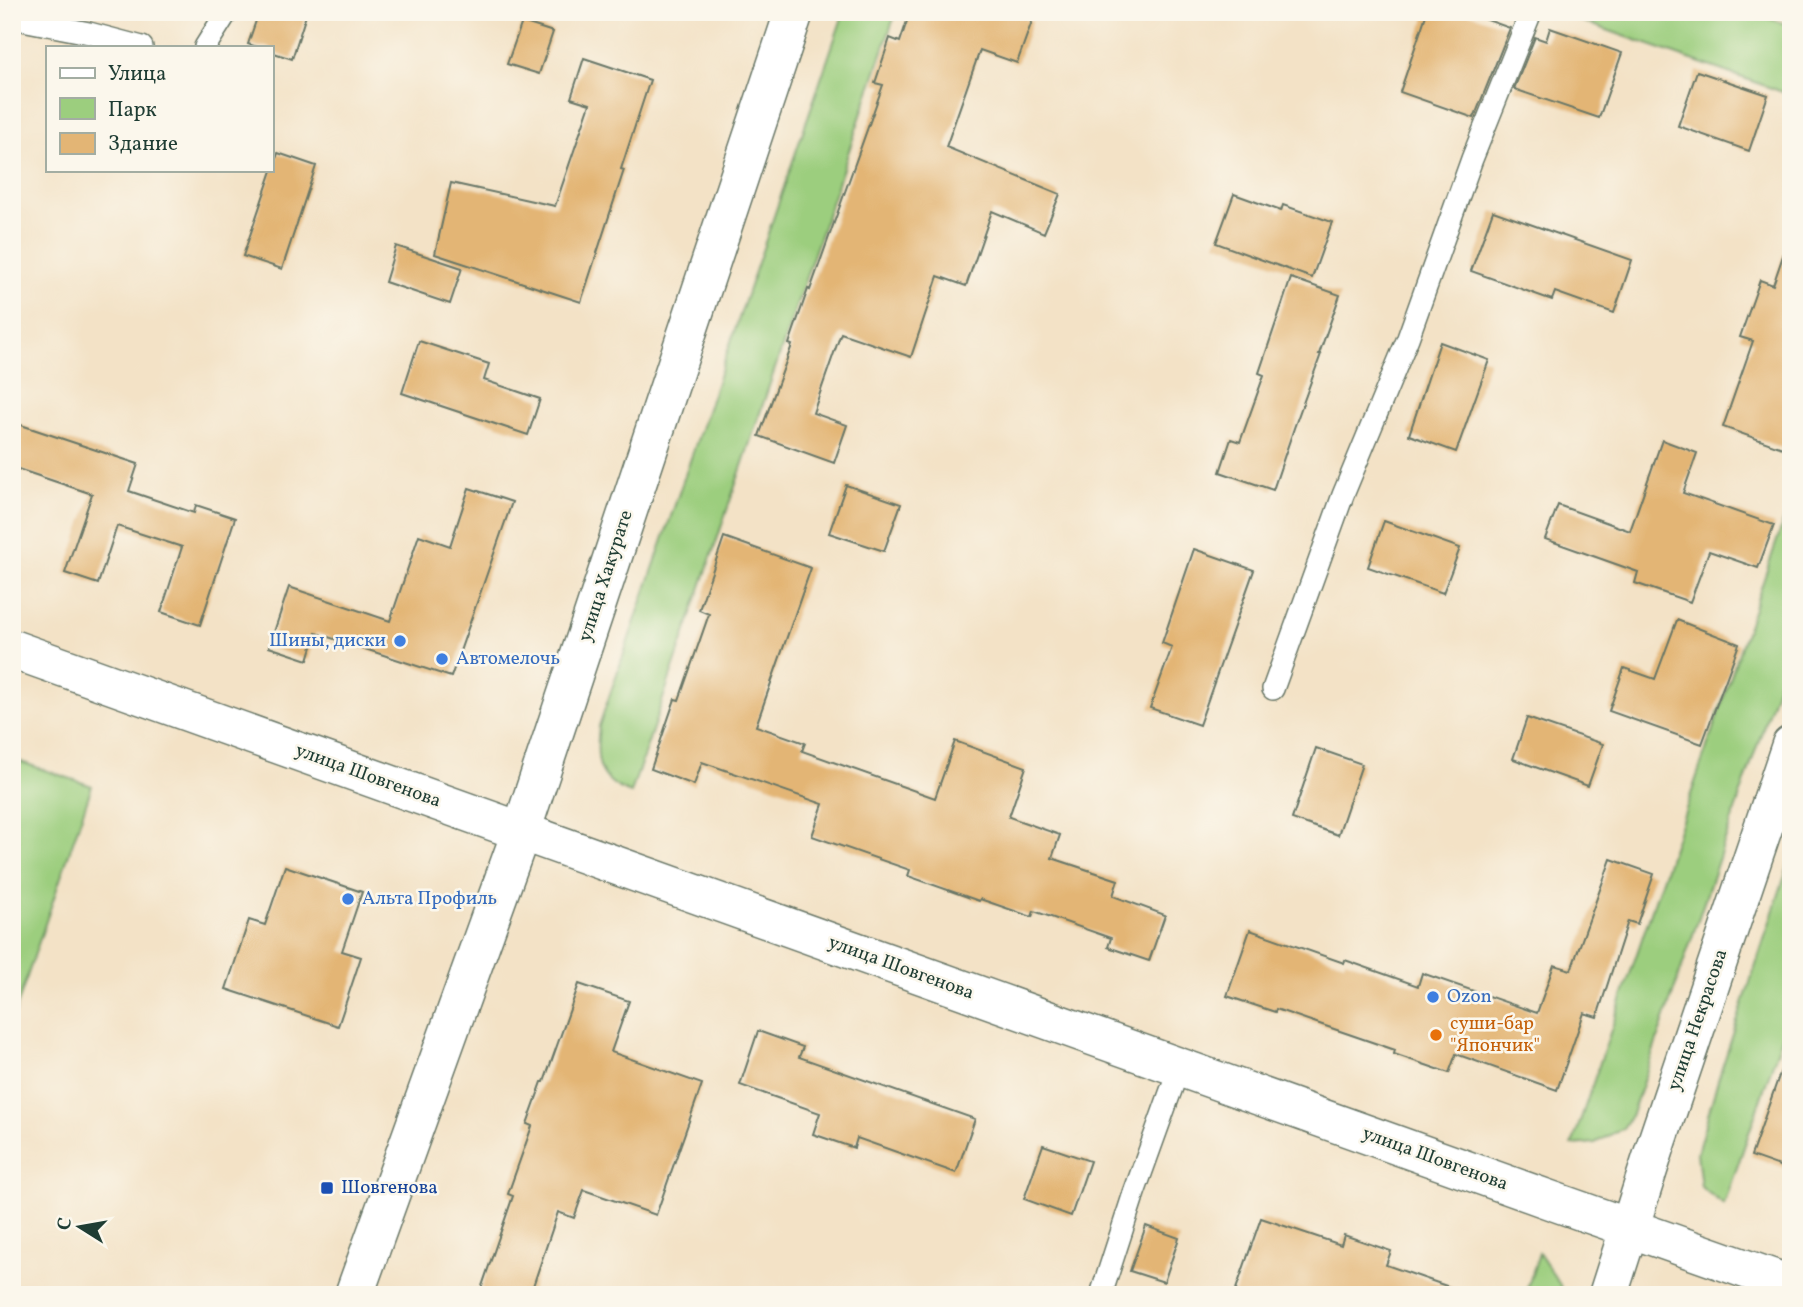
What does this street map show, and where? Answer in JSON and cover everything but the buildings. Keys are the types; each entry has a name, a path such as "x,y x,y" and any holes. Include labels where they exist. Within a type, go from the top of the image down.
{"main road":[{"name":"улица Хакурате","path":"354,1295 521,832 794,12"},
{"name":"улица Шовгенова","path":"12,649 1791,1285"},
{"name":"улица Некрасова","path":"1608,1295 1629,1228 1783,796 1791,745"}],"lane":[{"path":"206,46 228,12"},
{"path":"1273,689 1343,495 1408,338 1472,159 1531,12"},
{"path":"12,18 138,46"},
{"path":"1101,1295 1179,1068"}],"green space":[{"path":"844,12 896,12 631,793 611,782 600,767 597,749 599,726"},
{"path":"1556,12 1751,12 1791,26 1791,95"},
{"path":"1791,499 1791,646 1632,1114 1623,1128 1595,1143 1572,1145"},
{"path":"12,759 92,786 12,1021"},
{"path":"1791,857 1791,1011 1724,1205 1701,1187 1697,1153"},
{"path":"1539,1253 1560,1285 1563,1295 1525,1295"}],"place":[{"name":"Шины, диски","path":"400,641"},
{"name":"Автомелочь","path":"442,659"},
{"name":"Альта Профиль","path":"348,899"},
{"name":"Ozon","path":"1433,997"},
{"name":"суши-бар \"Япончик\"","path":"1436,1035"},
{"name":"Шовгенова","path":"327,1188"}]}
